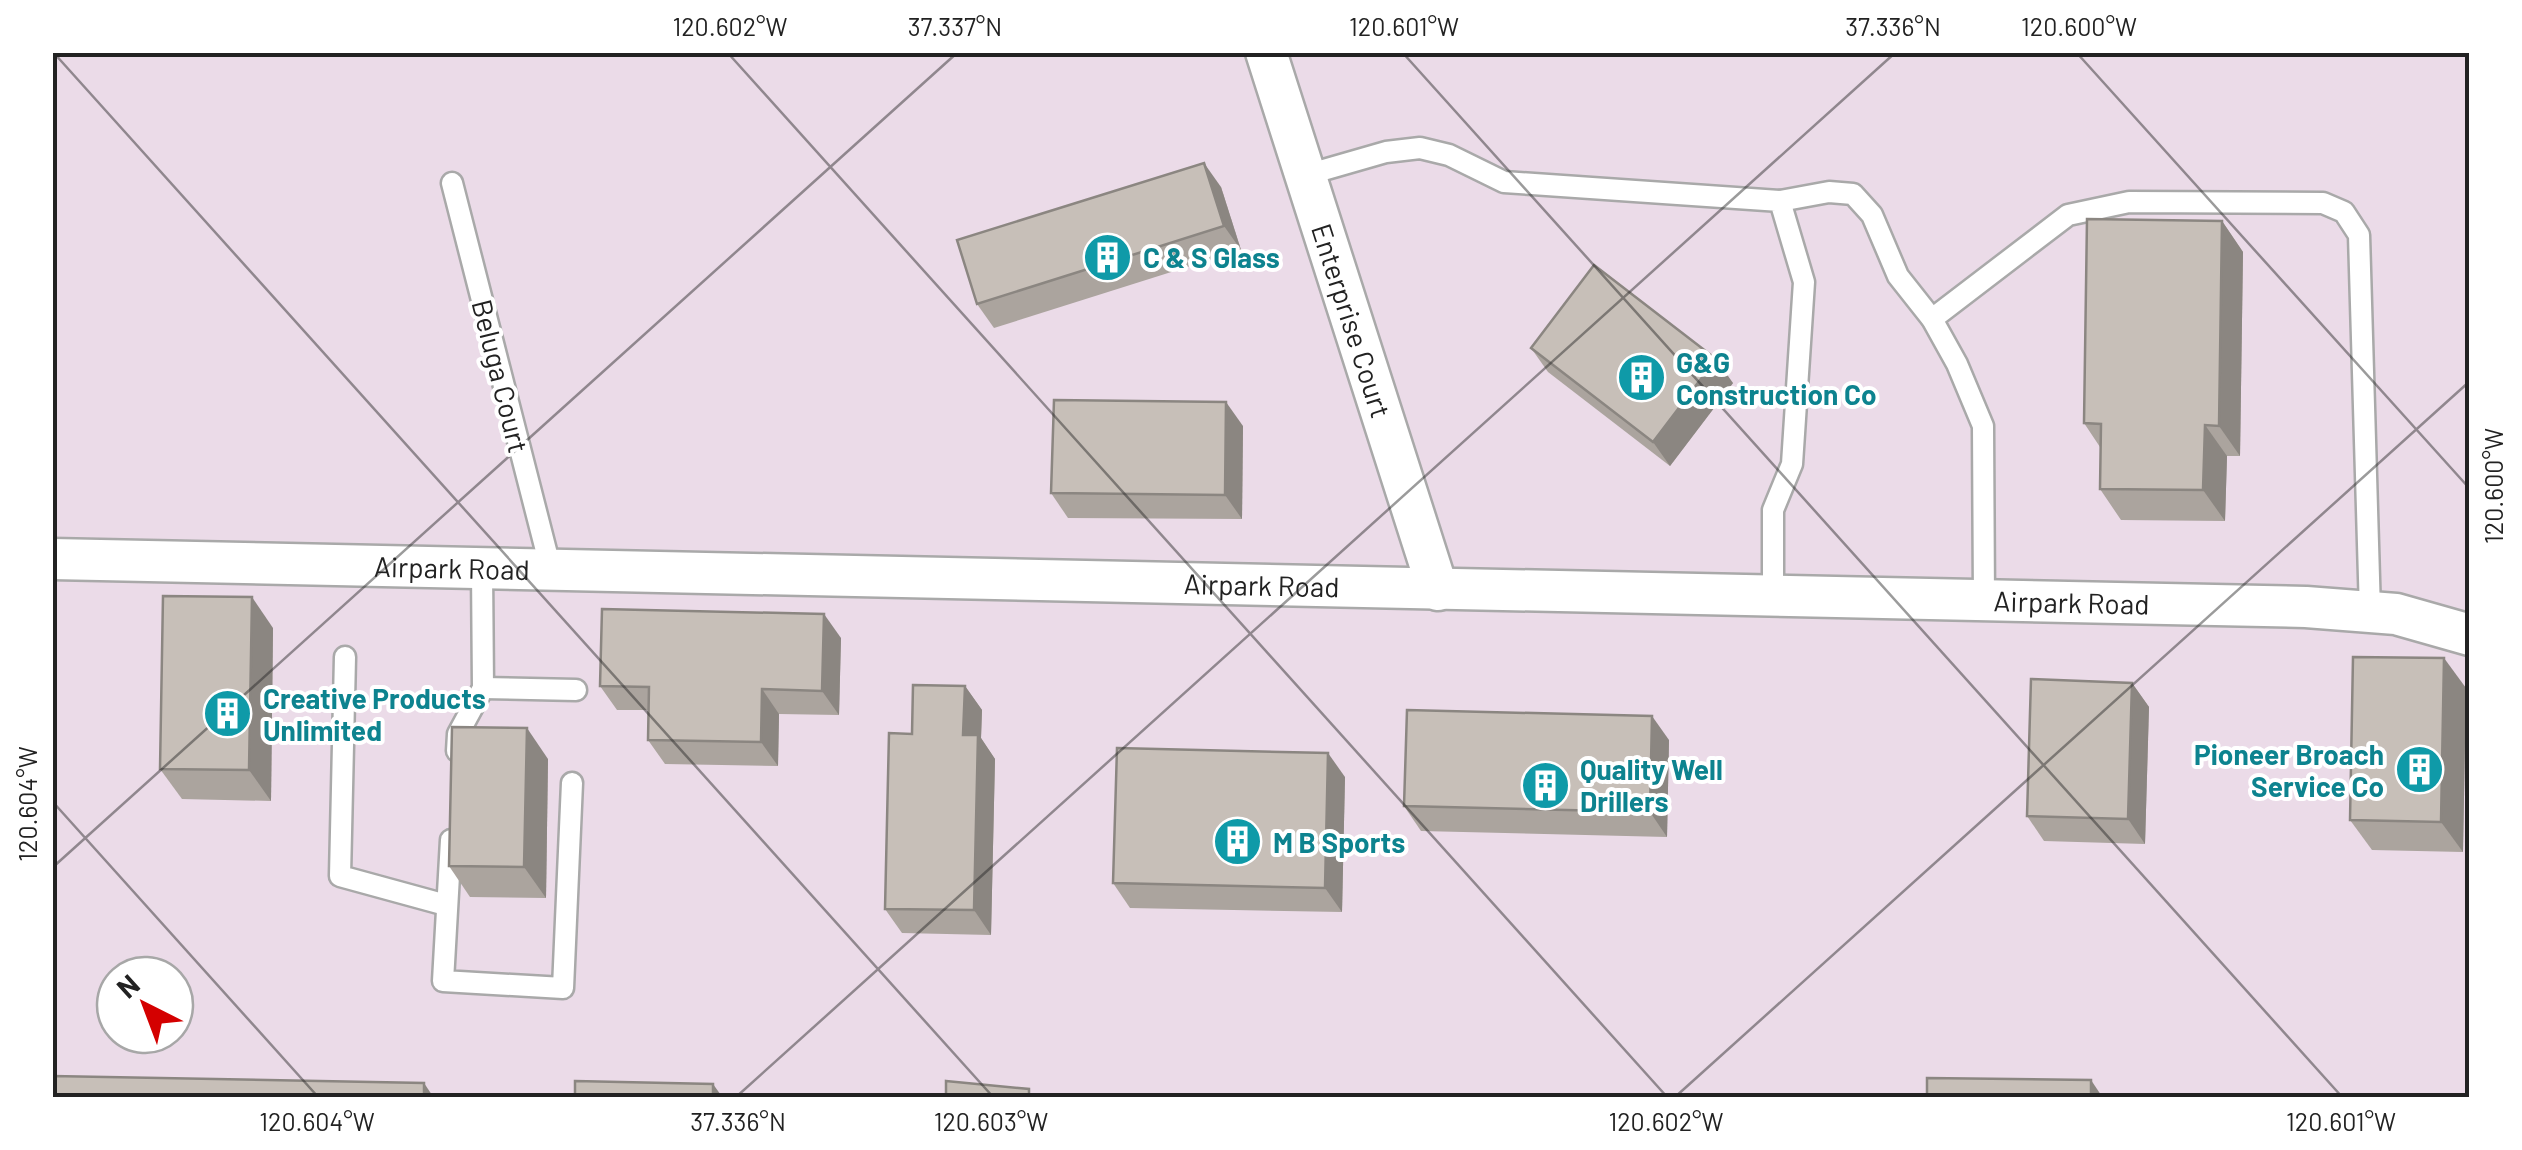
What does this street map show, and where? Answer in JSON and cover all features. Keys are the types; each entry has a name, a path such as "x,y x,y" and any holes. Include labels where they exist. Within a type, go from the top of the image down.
{"street":[{"name":"Enterprise Court","path":"1266,52 1438,590"},
{"name":"Airpark Road","path":"52,559 2306,607 2396,614 2470,635"}],"lane":[{"path":"1306,175 1386,152 1420,148 1449,155 1504,182 1780,201 1829,192 1853,194 1872,215 1898,276 1932,319 1984,426 1984,600"},
{"name":"Beluga Court","path":"452,183 551,570"},
{"path":"1773,596 1773,510 1792,464 1804,282 1780,201"},
{"path":"1932,319 2068,215 2130,202 2322,203 2344,212 2358,235 2370,612"},
{"path":"456,768 458,734 484,688 482,570"},
{"path":"345,657 340,876 446,906"},
{"path":"484,688 576,690"},
{"path":"453,819 444,981 563,988 572,782"}],"shaded area":[{"path":"52,53 2469,53 2469,1097 53,1097"}],"building":[{"path":"1204,163 1224,226 977,304 957,240"},
{"path":"2087,219 2222,221 2219,426 2205,425 2203,490 2100,489 2101,424 2084,423"},
{"name":"G&G Construction Co","path":"1594,265 1716,359 1653,442 1531,348"},
{"path":"1054,400 1226,402 1225,495 1051,493"},
{"name":"Creative Products Unlimited","path":"163,596 252,597 249,770 160,769"},
{"path":"602,609 824,614 822,691 762,689 761,742 648,740 649,687 600,686"},
{"name":"Pioneer Broach Service Co","path":"2353,657 2444,658 2441,822 2350,820"},
{"path":"2031,679 2132,683 2128,819 2027,816"},
{"path":"913,685 965,686 963,735 978,735 974,910 885,909 889,733 912,734"},
{"name":"Quality Well Drillers","path":"1407,710 1652,716 1650,812 1404,806"},
{"path":"452,727 527,728 524,867 449,866"},
{"name":"M B Sports","path":"1117,748 1328,753 1325,888 1113,883"},
{"path":"52,1076 424,1083 424,1098 52,1098"},
{"path":"1927,1078 2091,1080 2091,1098 1927,1098"},
{"path":"575,1081 713,1084 713,1098 575,1098"},
{"path":"946,1081 1029,1089 1029,1098 946,1098"}],"place":[{"name":"C & S Glass","path":"1108,257"},
{"name":"G&G Construction Co","path":"1641,378"},
{"name":"Creative Products Unlimited","path":"228,714"},
{"name":"Pioneer Broach Service Co","path":"2419,770"},
{"name":"Quality Well Drillers","path":"1545,785"},
{"name":"M B Sports","path":"1238,842"}]}
